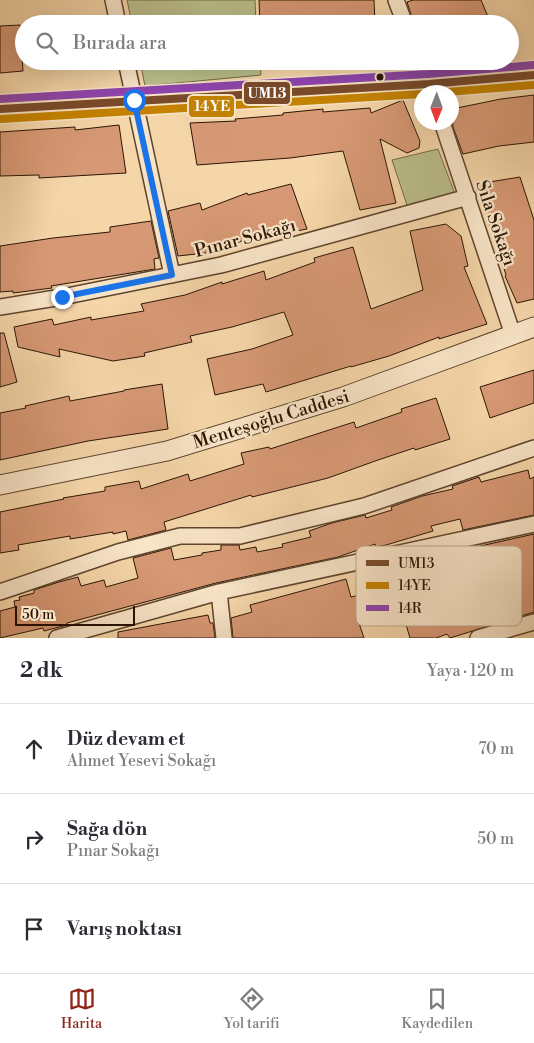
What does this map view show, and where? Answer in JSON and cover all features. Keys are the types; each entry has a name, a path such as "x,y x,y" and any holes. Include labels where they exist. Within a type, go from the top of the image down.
{"street":[{"path":"113,0 116,15"},
{"path":"396,0 402,15"},
{"path":"128,70 172,275"},
{"path":"423,70 429,85"},
{"path":"454,85 534,75"},
{"path":"0,109 134,100 414,89"},
{"name":"Sıla Sokağı","path":"445,130 514,335"},
{"name":"Pınar Sokağı","path":"0,307 62,297 221,265 468,196"},
{"name":"Menteşoğlu Caddesi","path":"0,485 167,451 344,397 534,327"},
{"path":"0,592 118,552 180,536 240,536 364,506 534,448"},
{"path":"432,546 534,524"},
{"path":"57,638 219,592 356,562"},
{"path":"219,592 224,638"},
{"path":"478,638 520,626"}],"green space":[{"path":"127,0 255,0 256,15 130,15"},
{"path":"142,70 261,70 261,75 145,86"},
{"path":"438,149 455,194 407,205 392,160"}],"building":[{"path":"259,0 374,0 375,15 260,15"},
{"path":"413,0 481,0 487,15 411,15 407,2"},
{"path":"15,25 15,70 23,71 0,73 0,26"},
{"path":"534,95 534,142 499,146 463,154 454,130 459,130 459,108 501,99"},
{"path":"403,100 420,141 419,148 407,153 380,139 396,203 360,210 343,151 290,158 197,165 190,123 236,121 235,119 323,109 323,112 370,108 371,113"},
{"path":"119,125 126,173 39,178 39,175 0,176 0,132 75,127 75,130"},
{"path":"520,177 534,220 534,299 517,303 505,276 477,184"},
{"path":"291,184 307,229 265,237 263,232 215,252 178,256 168,211 200,203 202,210 247,193 248,195"},
{"path":"151,221 159,258 154,259 155,269 51,286 52,288 13,293 13,291 0,292 0,246 110,232 110,227"},
{"path":"446,224 461,236 468,266 464,267 487,324 439,339 439,337 389,356 266,392 263,384 215,395 207,359 252,349 293,335 284,312 232,327 190,336 192,342 144,353 145,356 113,361 59,349 60,357 18,347 14,327 52,319 54,325 91,317 91,320 144,311 141,304 185,295 222,282 222,284 264,271 266,280 315,262 314,258 353,247 371,309 423,290 410,231"},
{"path":"0,333 4,333 17,382 0,387"},
{"path":"534,370 534,403 490,418 480,387"},
{"path":"162,384 168,429 88,441 0,460 0,413 69,396 70,401"},
{"path":"436,398 450,439 415,450 414,448 328,478 252,497 251,495 164,522 166,530 128,540 126,531 70,539 70,536 18,545 19,550 0,553 0,512 105,491 105,487 139,481 141,489 188,474 190,481 244,464 241,453 269,447 270,449 354,422 356,428 402,412 401,409"},
{"path":"528,470 530,479 534,477 534,515 463,530 460,519 431,526 433,531 386,545 356,546 356,551 338,557 216,583 67,623 67,625 44,631 43,628 0,638 0,611 15,607 14,601 20,600 19,597 34,593 34,590 78,577 81,586 104,580 106,587 138,578 133,558 171,548 174,560 221,550 221,545 239,545 240,550 256,547 257,552 283,547 282,544 311,537 309,531 332,523 365,515 366,518 392,510 391,507 422,496 453,489 452,486 479,477 481,482"},
{"path":"534,534 534,612 522,616 522,546 480,546"},
{"path":"346,579 351,597 356,596 356,626 360,626 364,638 233,638 231,618 252,612 250,605"},
{"path":"208,615 210,623 213,623 215,638 118,638 118,632"},
{"path":"406,626 489,626 450,638 447,634 436,638 410,638"}],"transit line":[{"name":"14R","path":"519,66 533,65"},
{"name":"14R","path":"0,99 475,70"},
{"name":"UM13","path":"0,109 429,84 534,75"},
{"name":"14YE","path":"459,91 534,85"},
{"name":"14YE","path":"1,119 414,94"}],"route":[{"path":"62,297 172,275 134,100"}]}
